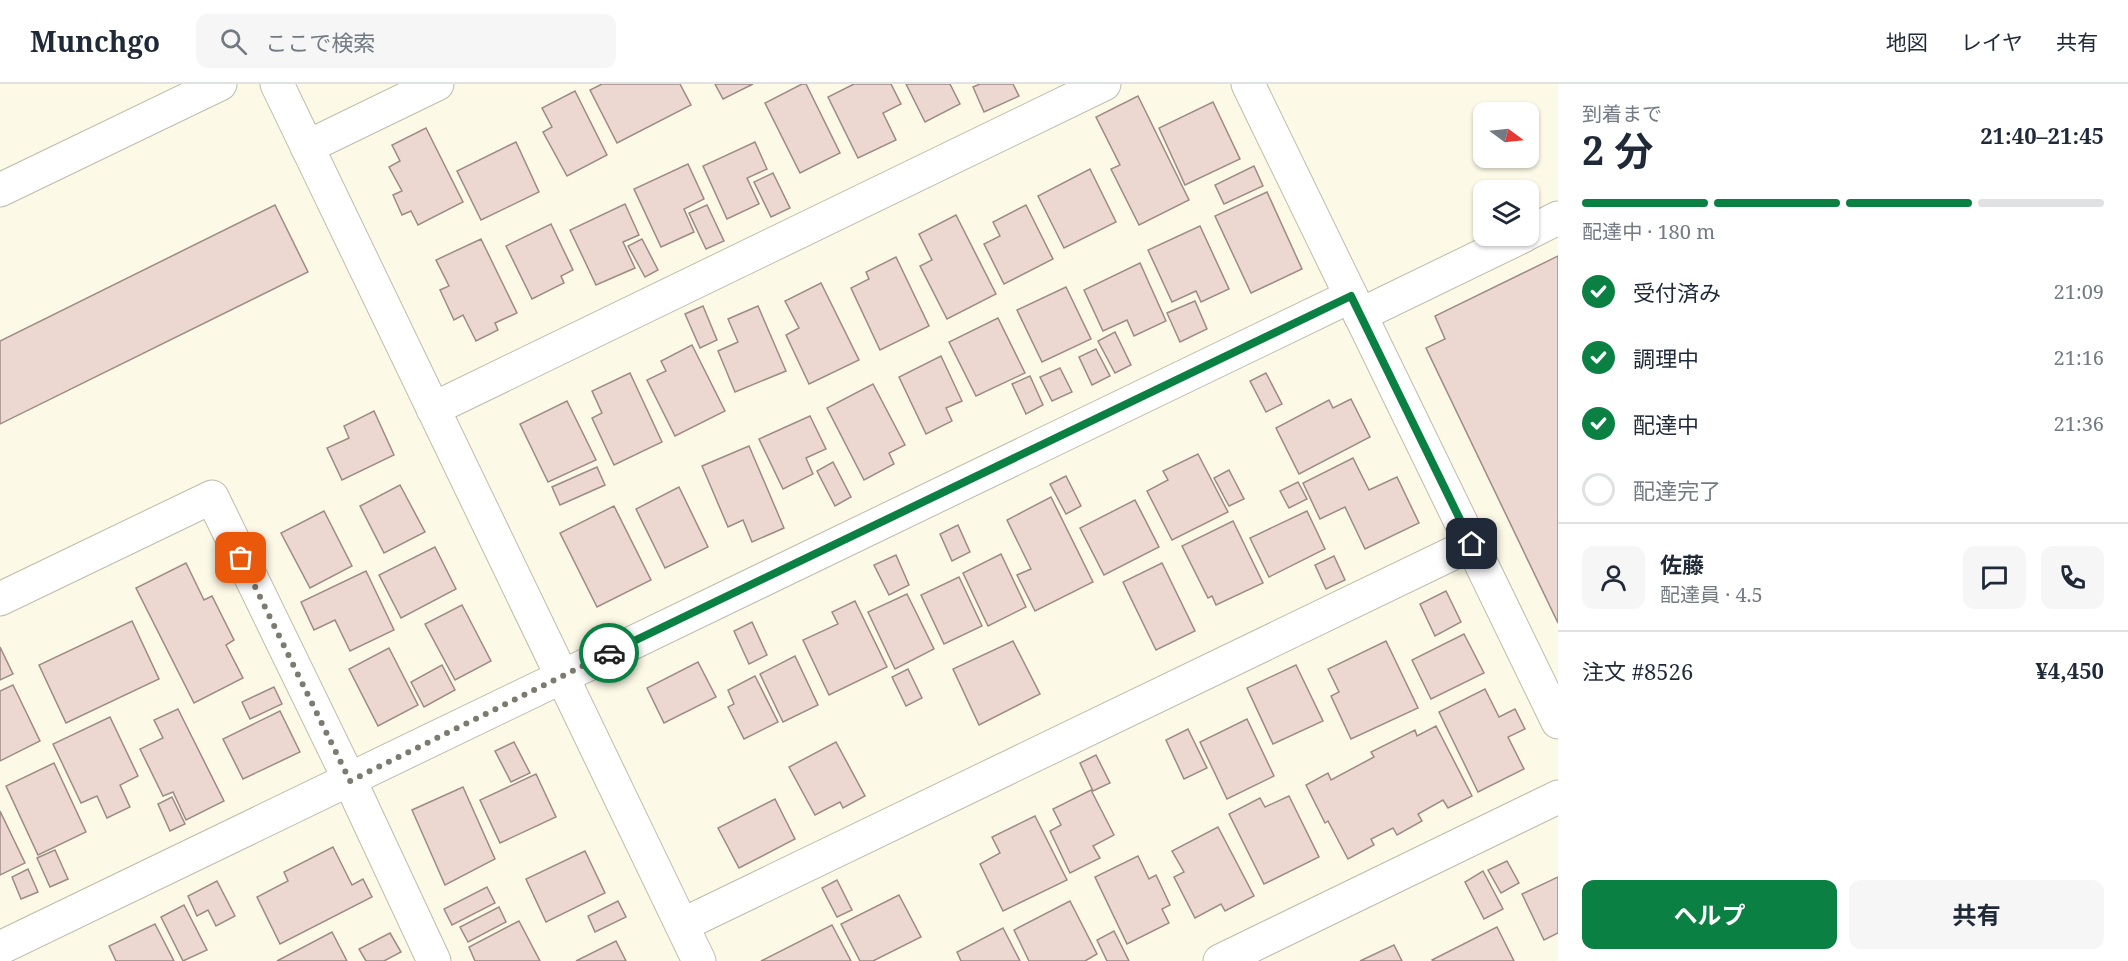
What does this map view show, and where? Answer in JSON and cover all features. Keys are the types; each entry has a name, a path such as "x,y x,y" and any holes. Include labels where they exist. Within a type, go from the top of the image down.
{"street":[{"path":"0,190 220,84"},
{"path":"276,84 699,961"},
{"path":"307,147 437,84"},
{"path":"433,409 1104,84"},
{"path":"1248,84 1558,722"},
{"path":"1539,228 1558,218"},
{"path":"0,948 350,781 562,675 1356,305 1499,246"},
{"path":"0,599 212,497 350,781 434,961"},
{"path":"682,925 1472,544"},
{"path":"1220,961 1558,797"}],"building":[{"path":"602,84 680,84 691,105 617,143 590,90"},
{"path":"715,84 753,84 723,99"},
{"path":"806,84 840,153 800,173 765,103"},
{"path":"854,84 891,84 901,104 883,113 896,140 858,158 828,97"},
{"path":"906,84 950,84 960,104 925,122"},
{"path":"980,84 1013,84 1019,96 984,112 973,87"},
{"path":"575,91 607,155 567,176 543,132 552,127 542,108"},
{"path":"1138,96 1189,200 1139,225 1111,169 1120,165 1096,117"},
{"path":"1213,102 1240,159 1185,185 1159,128"},
{"path":"426,128 463,202 418,225 411,211 402,215 393,195 402,191 389,167 400,161 392,145"},
{"path":"516,142 539,192 481,220 457,171"},
{"path":"755,142 767,169 747,178 759,204 727,219 703,166"},
{"path":"688,164 704,199 684,209 694,232 661,247 634,189"},
{"path":"1254,166 1263,186 1224,204 1215,185"},
{"path":"1090,169 1116,222 1064,248 1038,196"},
{"path":"773,173 790,208 771,217 754,182"},
{"path":"1267,192 1302,269 1251,293 1215,216"},
{"path":"625,204 639,235 623,242 635,268 596,285 570,230"},
{"path":"275,205 308,272 0,424 0,341"},
{"path":"707,205 724,241 706,249 689,213"},
{"path":"1026,205 1053,259 1004,284 984,244 1000,236 993,222"},
{"path":"956,215 996,294 947,319 920,266 932,260 919,234"},
{"path":"551,224 573,270 561,276 564,283 532,299 506,246"},
{"path":"1200,226 1229,289 1201,302 1196,291 1172,302 1148,250"},
{"path":"481,239 517,313 495,323 498,330 476,341 463,315 454,320 440,290 449,286 436,260"},
{"path":"642,239 658,270 645,277 628,246"},
{"path":"1558,256 1558,623 1426,348 1445,339 1435,316"},
{"path":"896,257 929,326 880,350 851,288 869,279 866,272"},
{"path":"1140,263 1166,321 1134,336 1127,320 1103,331 1084,290"},
{"path":"821,283 859,360 809,384 786,335 799,328 785,301"},
{"path":"1066,287 1091,339 1042,362 1017,310"},
{"path":"1195,301 1207,329 1180,342 1167,313"},
{"path":"703,306 717,340 700,348 685,314"},
{"path":"758,306 786,371 735,392 718,351 738,342 728,319"},
{"path":"998,318 1025,373 976,396 949,342"},
{"path":"1115,332 1131,365 1115,373 1098,341"},
{"path":"692,345 725,411 675,436 647,380 666,371 661,361"},
{"path":"1096,349 1110,376 1092,385 1079,357"},
{"path":"941,356 962,401 946,408 952,421 926,434 899,377"},
{"path":"1060,368 1072,392 1052,401 1040,377"},
{"path":"630,373 662,442 614,465 592,418 602,413 592,391"},
{"path":"1266,373 1282,404 1266,412 1250,381"},
{"path":"1030,376 1043,405 1026,414 1012,384"},
{"path":"873,384 905,445 889,453 894,464 864,480 827,408"},
{"path":"1351,399 1370,437 1299,474 1276,428 1329,400 1333,408"},
{"path":"567,401 596,460 548,482 520,424"},
{"path":"374,411 394,455 342,480 327,448 349,438 344,426"},
{"path":"810,416 826,449 806,458 813,474 783,489 759,439"},
{"path":"749,446 784,528 752,542 743,520 728,527 702,466"},
{"path":"1198,454 1228,512 1172,540 1147,491 1168,480 1163,471"},
{"path":"1353,458 1369,490 1397,477 1419,523 1365,549 1345,507 1320,519 1303,483"},
{"path":"833,462 851,497 835,506 817,471"},
{"path":"597,467 605,485 560,505 552,487"},
{"path":"1229,470 1244,499 1229,506 1214,478"},
{"path":"1066,476 1081,506 1066,514 1050,484"},
{"path":"1298,482 1307,499 1289,508 1280,491"},
{"path":"400,485 425,532 384,553 360,506"},
{"path":"679,487 708,547 665,568 636,509"},
{"path":"1051,497 1093,582 1035,611 1017,575 1031,569 1007,520"},
{"path":"1135,500 1159,547 1104,575 1080,528"},
{"path":"614,506 651,580 597,607 560,533"},
{"path":"324,511 352,566 310,588 281,533"},
{"path":"1307,511 1325,549 1269,577 1250,538"},
{"path":"1233,521 1263,583 1216,605 1212,596 1208,598 1182,546"},
{"path":"958,525 970,552 952,561 940,534"},
{"path":"435,547 456,589 401,618 379,575"},
{"path":"1001,554 1026,607 988,626 963,573"},
{"path":"896,555 909,585 889,595 874,565"},
{"path":"1334,556 1345,580 1326,589 1315,565"},
{"path":"186,563 204,600 212,596 234,640 226,645 243,678 194,703 136,588"},
{"path":"1162,563 1195,631 1156,650 1123,582"},
{"path":"366,571 394,630 350,651 335,620 314,630 301,602"},
{"path":"959,577 982,626 944,644 921,595"},
{"path":"1446,591 1461,622 1435,636 1420,604"},
{"path":"907,594 934,649 895,669 868,612"},
{"path":"855,601 887,667 829,695 803,640 838,624 832,612"},
{"path":"462,605 491,661 455,680 425,624"},
{"path":"132,621 159,679 66,723 39,665"},
{"path":"752,622 767,655 749,664 734,631"},
{"path":"1464,634 1484,673 1431,699 1412,660"},
{"path":"1013,641 1040,694 979,725 953,669"},
{"path":"1386,641 1418,708 1351,739 1331,696 1339,692 1328,669"},
{"path":"0,647 13,674 0,680"},
{"path":"389,648 418,705 378,726 349,669"},
{"path":"795,656 818,705 783,722 760,674"},
{"path":"698,662 716,697 664,723 647,688"},
{"path":"442,665 455,690 424,707 411,682"},
{"path":"1296,665 1323,721 1273,744 1247,688"},
{"path":"908,669 922,698 906,706 892,677"},
{"path":"755,676 778,722 744,739 728,707 734,704 728,690"},
{"path":"13,685 40,741 0,761 0,691"},
{"path":"274,687 282,704 250,719 242,702"},
{"path":"1485,689 1499,717 1515,709 1525,729 1508,737 1524,769 1478,792 1439,712"},
{"path":"178,709 224,801 186,820 173,792 163,796 140,749 163,738 154,720"},
{"path":"280,711 300,752 243,779 223,739"},
{"path":"110,717 138,776 120,785 130,807 107,818 97,796 81,803 53,744"},
{"path":"1247,719 1274,776 1227,799 1200,742"},
{"path":"1436,726 1472,796 1448,808 1443,800 1418,814 1422,821 1397,835 1393,828 1371,839 1374,845 1348,859 1328,821 1325,823 1306,785 1328,773 1331,780 1374,757 1371,752 1415,730 1417,736"},
{"path":"1188,729 1207,768 1184,779 1166,740"},
{"path":"514,742 530,773 511,782 495,751"},
{"path":"836,742 865,796 843,808 840,802 815,815 789,767"},
{"path":"1096,755 1110,783 1093,791 1080,763"},
{"path":"54,763 86,832 38,855 6,786"},
{"path":"536,774 556,817 500,843 480,800"},
{"path":"463,787 495,859 445,885 412,810"},
{"path":"1091,790 1114,835 1093,846 1100,858 1070,873 1050,831 1061,825 1053,809"},
{"path":"1289,796 1319,857 1264,884 1229,814 1260,798 1265,807"},
{"path":"172,797 185,824 170,831 158,804"},
{"path":"775,799 795,839 739,868 718,828"},
{"path":"0,811 25,863 0,875"},
{"path":"1035,816 1067,880 1003,911 980,864 1000,853 992,837"},
{"path":"1218,827 1254,896 1225,911 1221,904 1195,918 1174,877 1184,872 1172,851"},
{"path":"333,847 352,885 363,879 372,897 280,944 257,897 288,881 284,872"},
{"path":"55,850 68,879 50,887 37,858"},
{"path":"585,851 605,893 546,922 526,879"},
{"path":"1138,856 1149,879 1156,875 1170,905 1162,909 1169,923 1127,944 1095,877"},
{"path":"1507,861 1519,883 1501,893 1488,870"},
{"path":"28,869 38,892 21,899 12,877"},
{"path":"1483,871 1503,909 1484,919 1465,882"},
{"path":"1558,877 1558,933 1544,940 1522,894"},
{"path":"837,880 852,910 837,917 822,888"},
{"path":"217,881 235,916 216,926 208,910 197,916 188,896"},
{"path":"487,887 495,903 452,925 444,909"},
{"path":"899,895 921,937 873,961 860,961 841,924"},
{"path":"618,901 626,917 595,932 588,916"},
{"path":"1070,901 1097,954 1085,961 1029,961 1014,930"},
{"path":"184,905 207,950 183,961 161,917"},
{"path":"499,907 506,922 468,942 460,927"},
{"path":"519,921 540,961 475,961 469,947"},
{"path":"155,924 174,961 116,961 109,946"},
{"path":"832,925 851,961 761,961"},
{"path":"1497,927 1514,961 1432,960"},
{"path":"1003,928 1020,961 961,961 957,952"},
{"path":"1114,931 1129,961 1107,961 1097,940"},
{"path":"332,932 347,961 277,961"},
{"path":"390,933 401,952 384,961 366,961 359,949"},
{"path":"616,941 626,961 576,961"},
{"path":"1394,945 1402,961 1360,961"}],"way so far":[{"path":"241,558 350,781 609,653"}],"route":[{"path":"609,653 1351,296 1472,544"}]}
